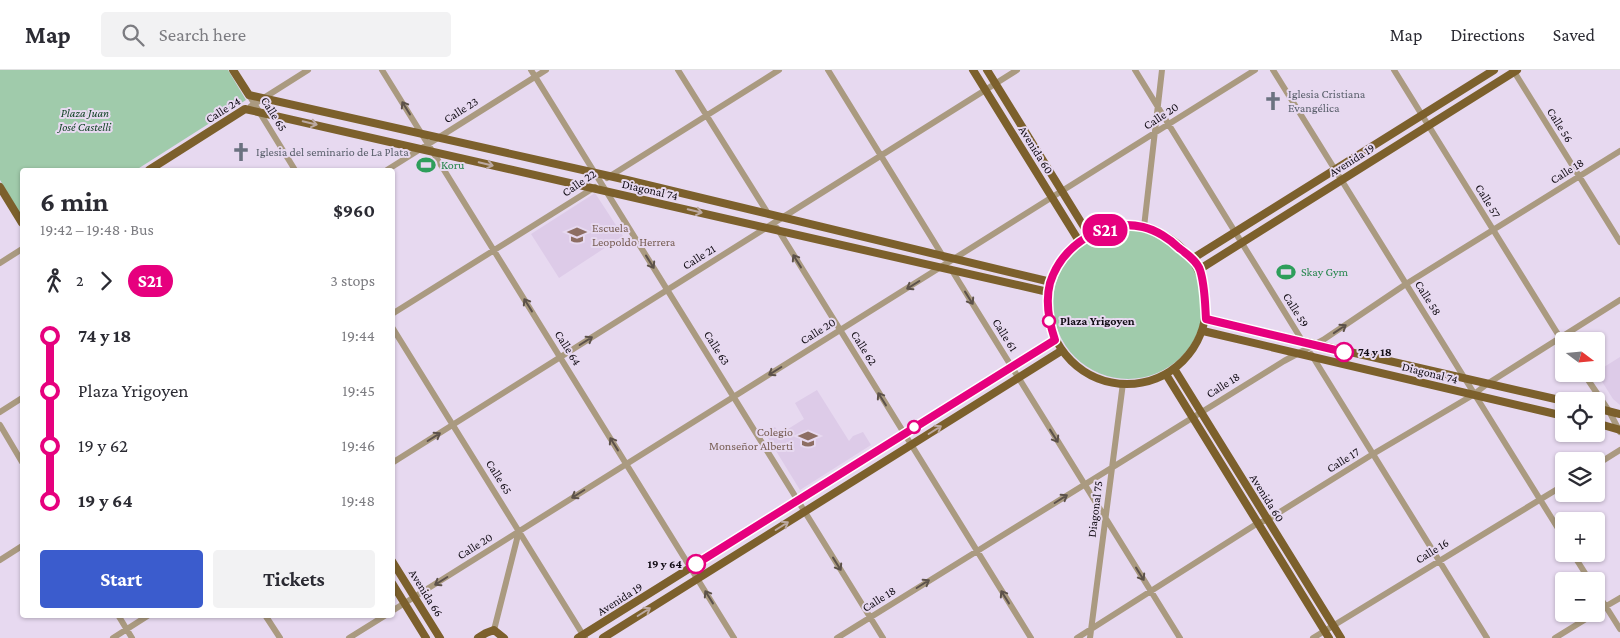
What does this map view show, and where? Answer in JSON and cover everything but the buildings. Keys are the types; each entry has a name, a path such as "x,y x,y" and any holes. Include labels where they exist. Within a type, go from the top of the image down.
{"main road":[{"name":"Calle 65","path":"233,70 249,95"},
{"name":"Avenida 60","path":"973,70 1079,241"},
{"name":"Avenida 60","path":"987,70 1089,235"},
{"name":"Avenida 19","path":"1192,259 1494,70"},
{"name":"Avenida 19","path":"1200,268 1515,71"},
{"name":"Diagonal 74","path":"249,95 782,218 1048,292"},
{"name":"Diagonal 74","path":"245,109 427,148 606,191 773,227 947,263 1051,282"},
{"name":"Calle 24","path":"153,168 245,109"},
{"path":"0,187 20,220"},
{"path":"1116,226 1144,227 1169,239 1200,268 1206,319 1204,331 1191,351 1175,370 1167,376 1154,381 1123,384 1101,379 1081,368 1061,351 1049,321 1048,292 1062,259 1079,241 1089,235 1116,226"},
{"name":"Diagonal 74","path":"1206,319 1308,345 1555,399"},
{"name":"Diagonal 74","path":"1204,331 1555,414"},
{"name":"Avenida 19","path":"582,637 1055,340"},
{"name":"Avenida 19","path":"603,638 1061,351"},
{"name":"Avenida 60","path":"1175,370 1341,638"},
{"name":"Avenida 60","path":"1167,376 1327,634"},
{"path":"1605,410 1620,414"},
{"path":"1605,426 1619,430"},
{"name":"Avenida 66","path":"395,566 440,638"},
{"name":"Avenida 66","path":"395,588 426,638"},
{"path":"478,638 494,630 504,638"}],"street":[{"name":"Calle 24","path":"245,109 308,70"},
{"name":"Calle 64","path":"382,70 422,135 427,148 494,251 734,638"},
{"name":"Calle 63","path":"531,70 883,638"},
{"name":"Calle 23","path":"391,168 427,148 437,138 546,70"},
{"name":"Calle 62","path":"678,70 769,215 773,227 840,330 1031,638"},
{"name":"Calle 22","path":"395,312 779,70"},
{"name":"Calle 61","path":"828,70 1180,638"},
{"name":"Calle 21","path":"395,461 668,290 773,227 782,218 1017,70"},
{"name":"Calle 59","path":"1135,70 1235,232 1308,345 1312,356 1487,638"},
{"path":"1144,227 1162,70"},
{"name":"Calle 20","path":"395,609 1255,70"},
{"name":"Calle 58","path":"1273,70 1466,379 1473,395 1555,523"},
{"name":"Calle 57","path":"1394,70 1556,332"},
{"name":"Calle 56","path":"1515,71 1620,242"},
{"name":"Calle 65","path":"249,95 294,168"},
{"name":"Calle 18","path":"838,638 1620,151"},
{"path":"0,263 20,250"},
{"name":"Calle 17","path":"1567,332 1620,300"},
{"name":"Calle 65","path":"395,332 519,531 582,637"},
{"name":"Calle 17","path":"1077,638 1258,523 1267,520 1473,395 1555,340"},
{"path":"1590,382 1610,411 1619,430"},
{"name":"Diagonal 75","path":"1090,638 1123,384"},
{"path":"0,412 20,399"},
{"path":"0,425 20,459"},
{"path":"1605,459 1620,450"},
{"name":"Calle 16","path":"1313,638 1327,634 1334,626 1555,490"},
{"path":"494,630 519,531"},
{"path":"0,560 20,547"},
{"path":"1620,598 1606,606 1620,629"},
{"path":"120,618 132,638"},
{"path":"113,638 144,618"},
{"path":"267,618 280,638"},
{"path":"349,638 381,618"},
{"path":"1556,638 1581,622"}],"shaded area":[{"name":"Escuela Leopoldo Herrera","path":"595,193 623,236 559,278 531,234"},
{"path":"1620,357 1620,405 1613,399 1602,382 1605,382 1605,366"},
{"name":"Colegio Monseñor Alberti","path":"817,390 849,441 853,436 863,432 871,445 800,490 765,433 775,427 780,434 804,419 795,403"}],"green space":[{"name":"Plaza Juan José Castelli","path":"0,70 228,70 246,100 139,168 20,168 20,214 0,180"},
{"path":"1128,229 1143,230 1157,234 1170,241 1181,251 1191,262 1198,275 1202,289 1202,319 1198,333 1191,346 1181,357 1170,367 1157,374 1143,378 1128,379 1113,378 1099,374 1086,367 1075,357 1065,346 1058,333 1054,319 1053,304 1054,289 1058,275 1065,262 1075,251 1086,241 1099,234 1113,230"}],"bus line":[{"name":"S21","path":"696,564 1055,340 1049,321 1048,292 1062,259 1079,241 1089,235 1116,226 1144,227 1169,239 1192,259 1200,268 1206,319 1344,352"}],"place":[{"name":"Iglesia Cristiana Evangélica","path":"1273,101"},
{"name":"Iglesia del seminario de La Plata","path":"241,152"},
{"name":"Koru","path":"426,165"},
{"name":"Escuela Leopoldo Herrera","path":"577,235"},
{"name":"Skay Gym","path":"1286,272"},
{"name":"Plaza Yrigoyen","path":"1049,321"},
{"name":"74 y 18","path":"1344,352"},
{"name":"Colegio Monseñor Alberti","path":"808,439"},
{"name":"19 y 64","path":"696,564"}]}
